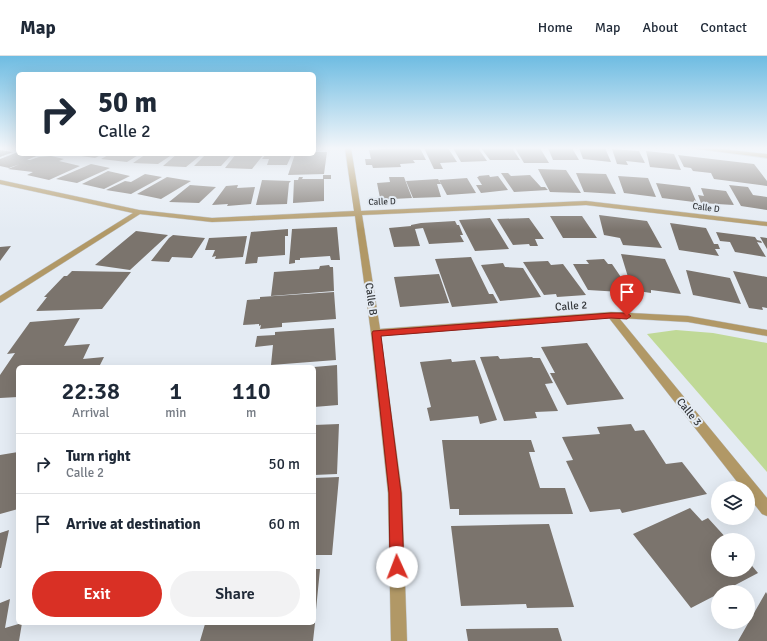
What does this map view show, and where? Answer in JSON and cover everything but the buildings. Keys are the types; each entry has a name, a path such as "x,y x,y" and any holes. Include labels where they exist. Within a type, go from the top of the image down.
{"street":[{"name":"Calle B","path":"353,175 376,333 395,493 399,641"},
{"name":"Calle D","path":"0,182 139,212 212,220 359,212 586,203 767,224"},
{"path":"0,300 139,212"},
{"name":"Calle 2","path":"376,333 611,315 688,319 767,334"},
{"name":"Calle 3","path":"611,315 767,509"}],"green space":[{"path":"676,330 713,333 767,343 767,472 647,334"}],"route":[{"path":"397,567 395,493 376,333 611,315 627,316"}]}
